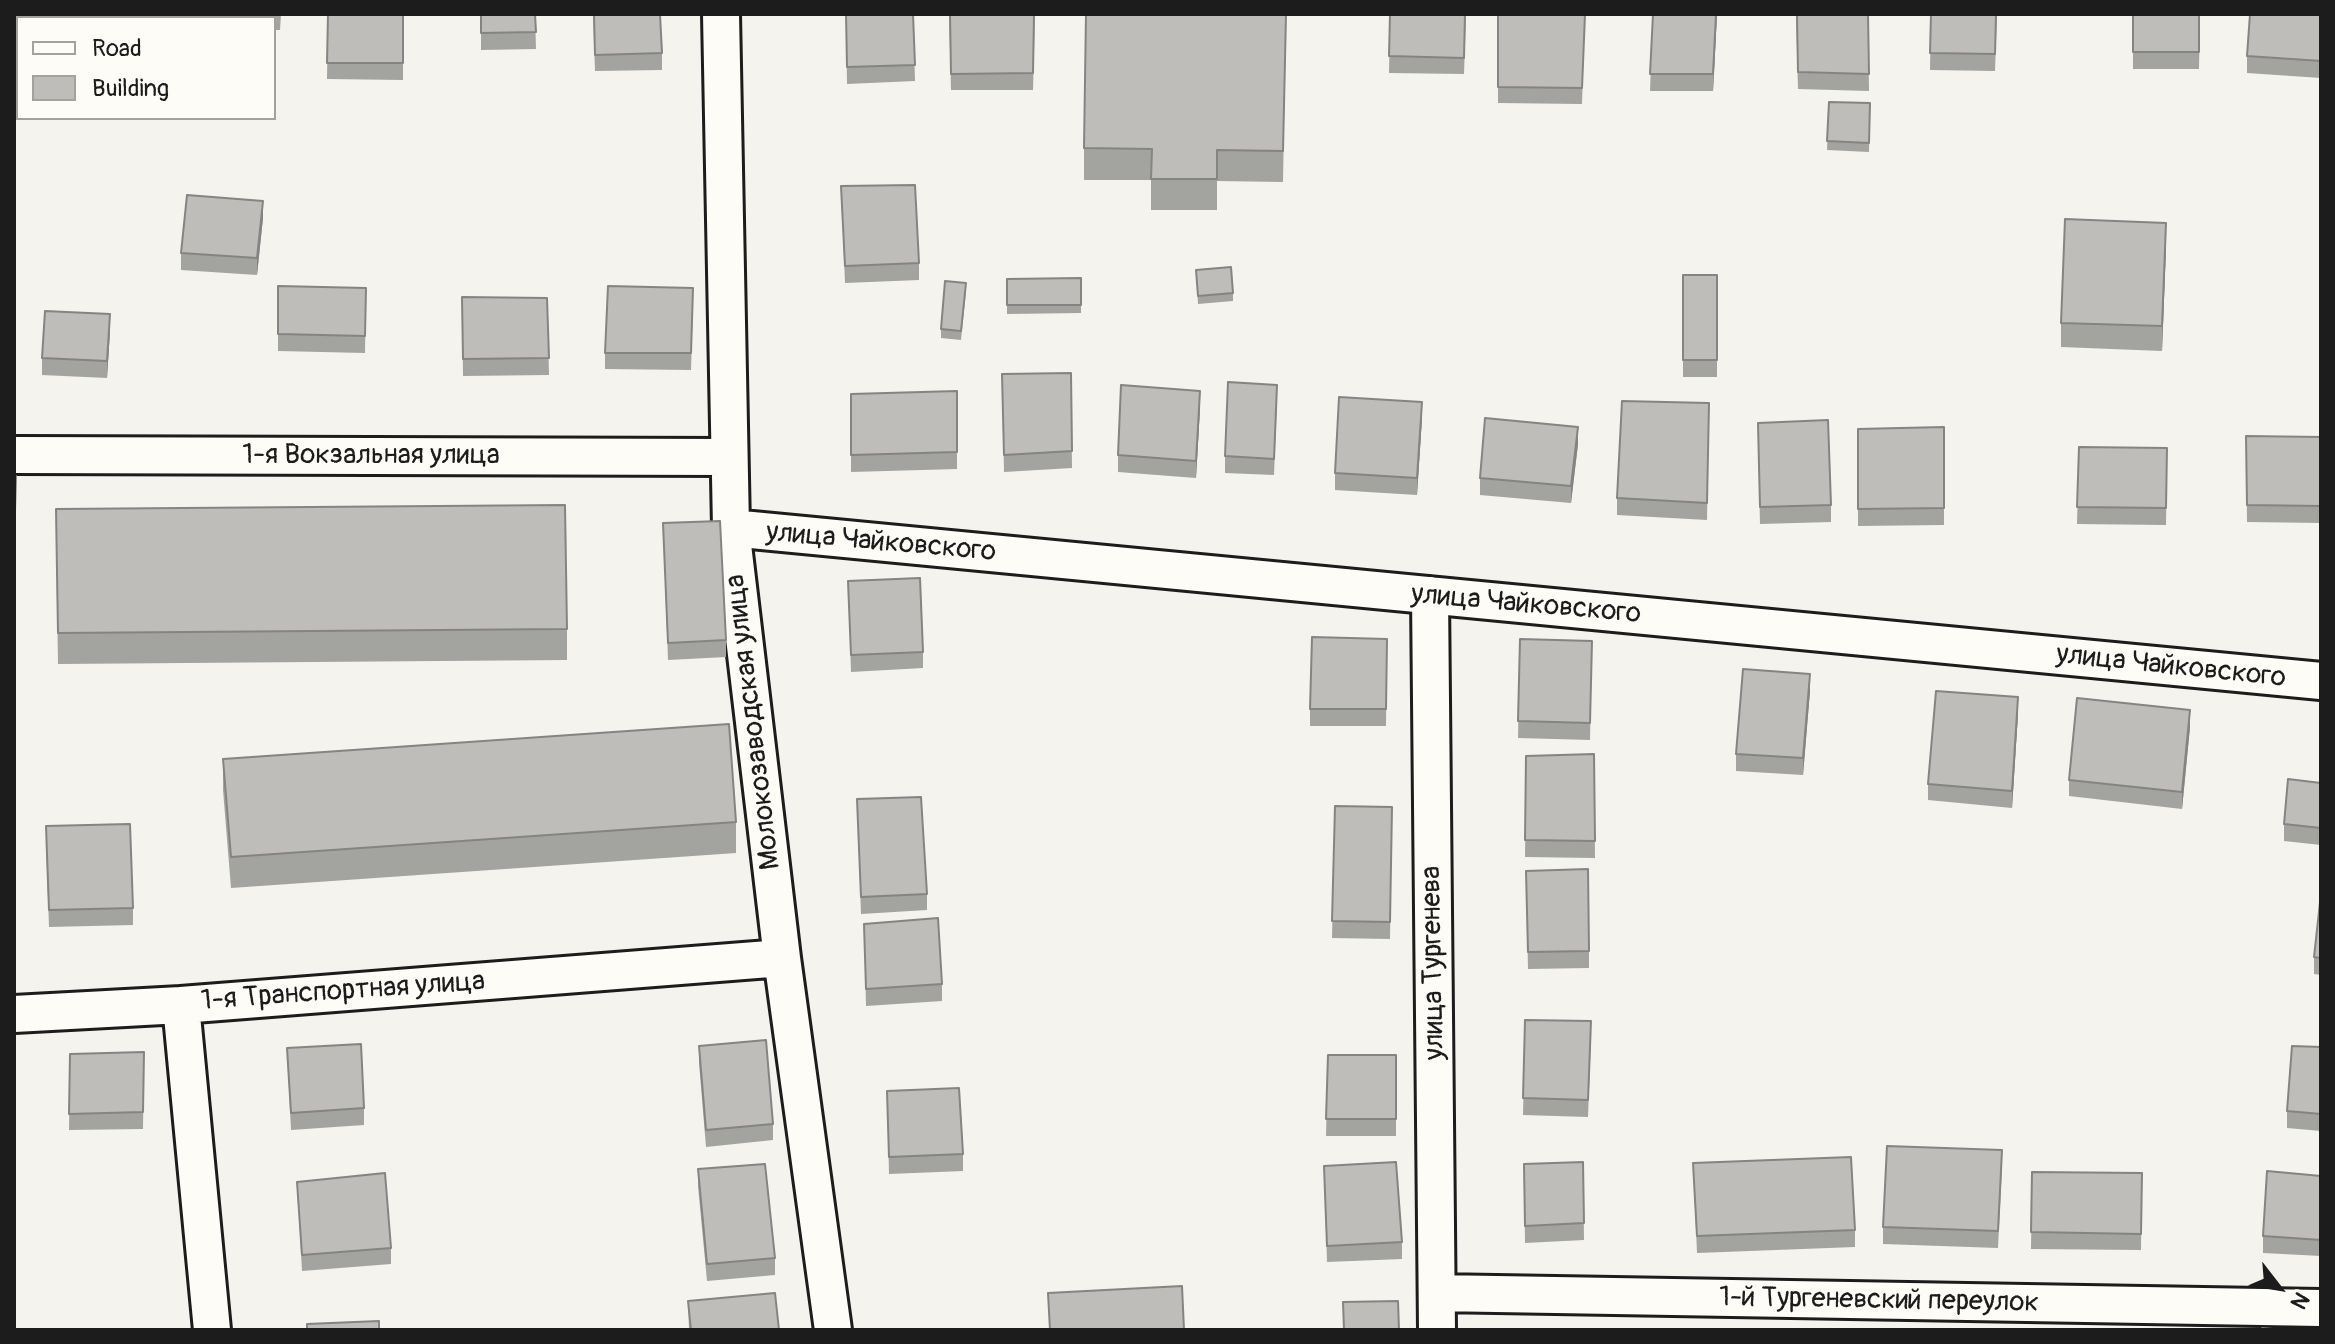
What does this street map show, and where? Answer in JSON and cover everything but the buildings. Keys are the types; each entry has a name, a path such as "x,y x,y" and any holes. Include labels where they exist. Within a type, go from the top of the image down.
{"street":[{"name":"Молокозаводская улица","path":"721,14 731,528 782,958 833,1330"},
{"name":"1-я Вокзальная улица","path":"14,455 728,457"},
{"name":"улица Чайковского","path":"731,528 2321,681"},
{"name":"улица Тургенева","path":"1430,595 1437,1330"},
{"name":"1-я Транспортная улица","path":"212,1330 181,1005 782,958"},
{"path":"14,1014 181,1005"},
{"name":"1-й Тургеневский переулок","path":"1437,1293 2321,1308"}]}
